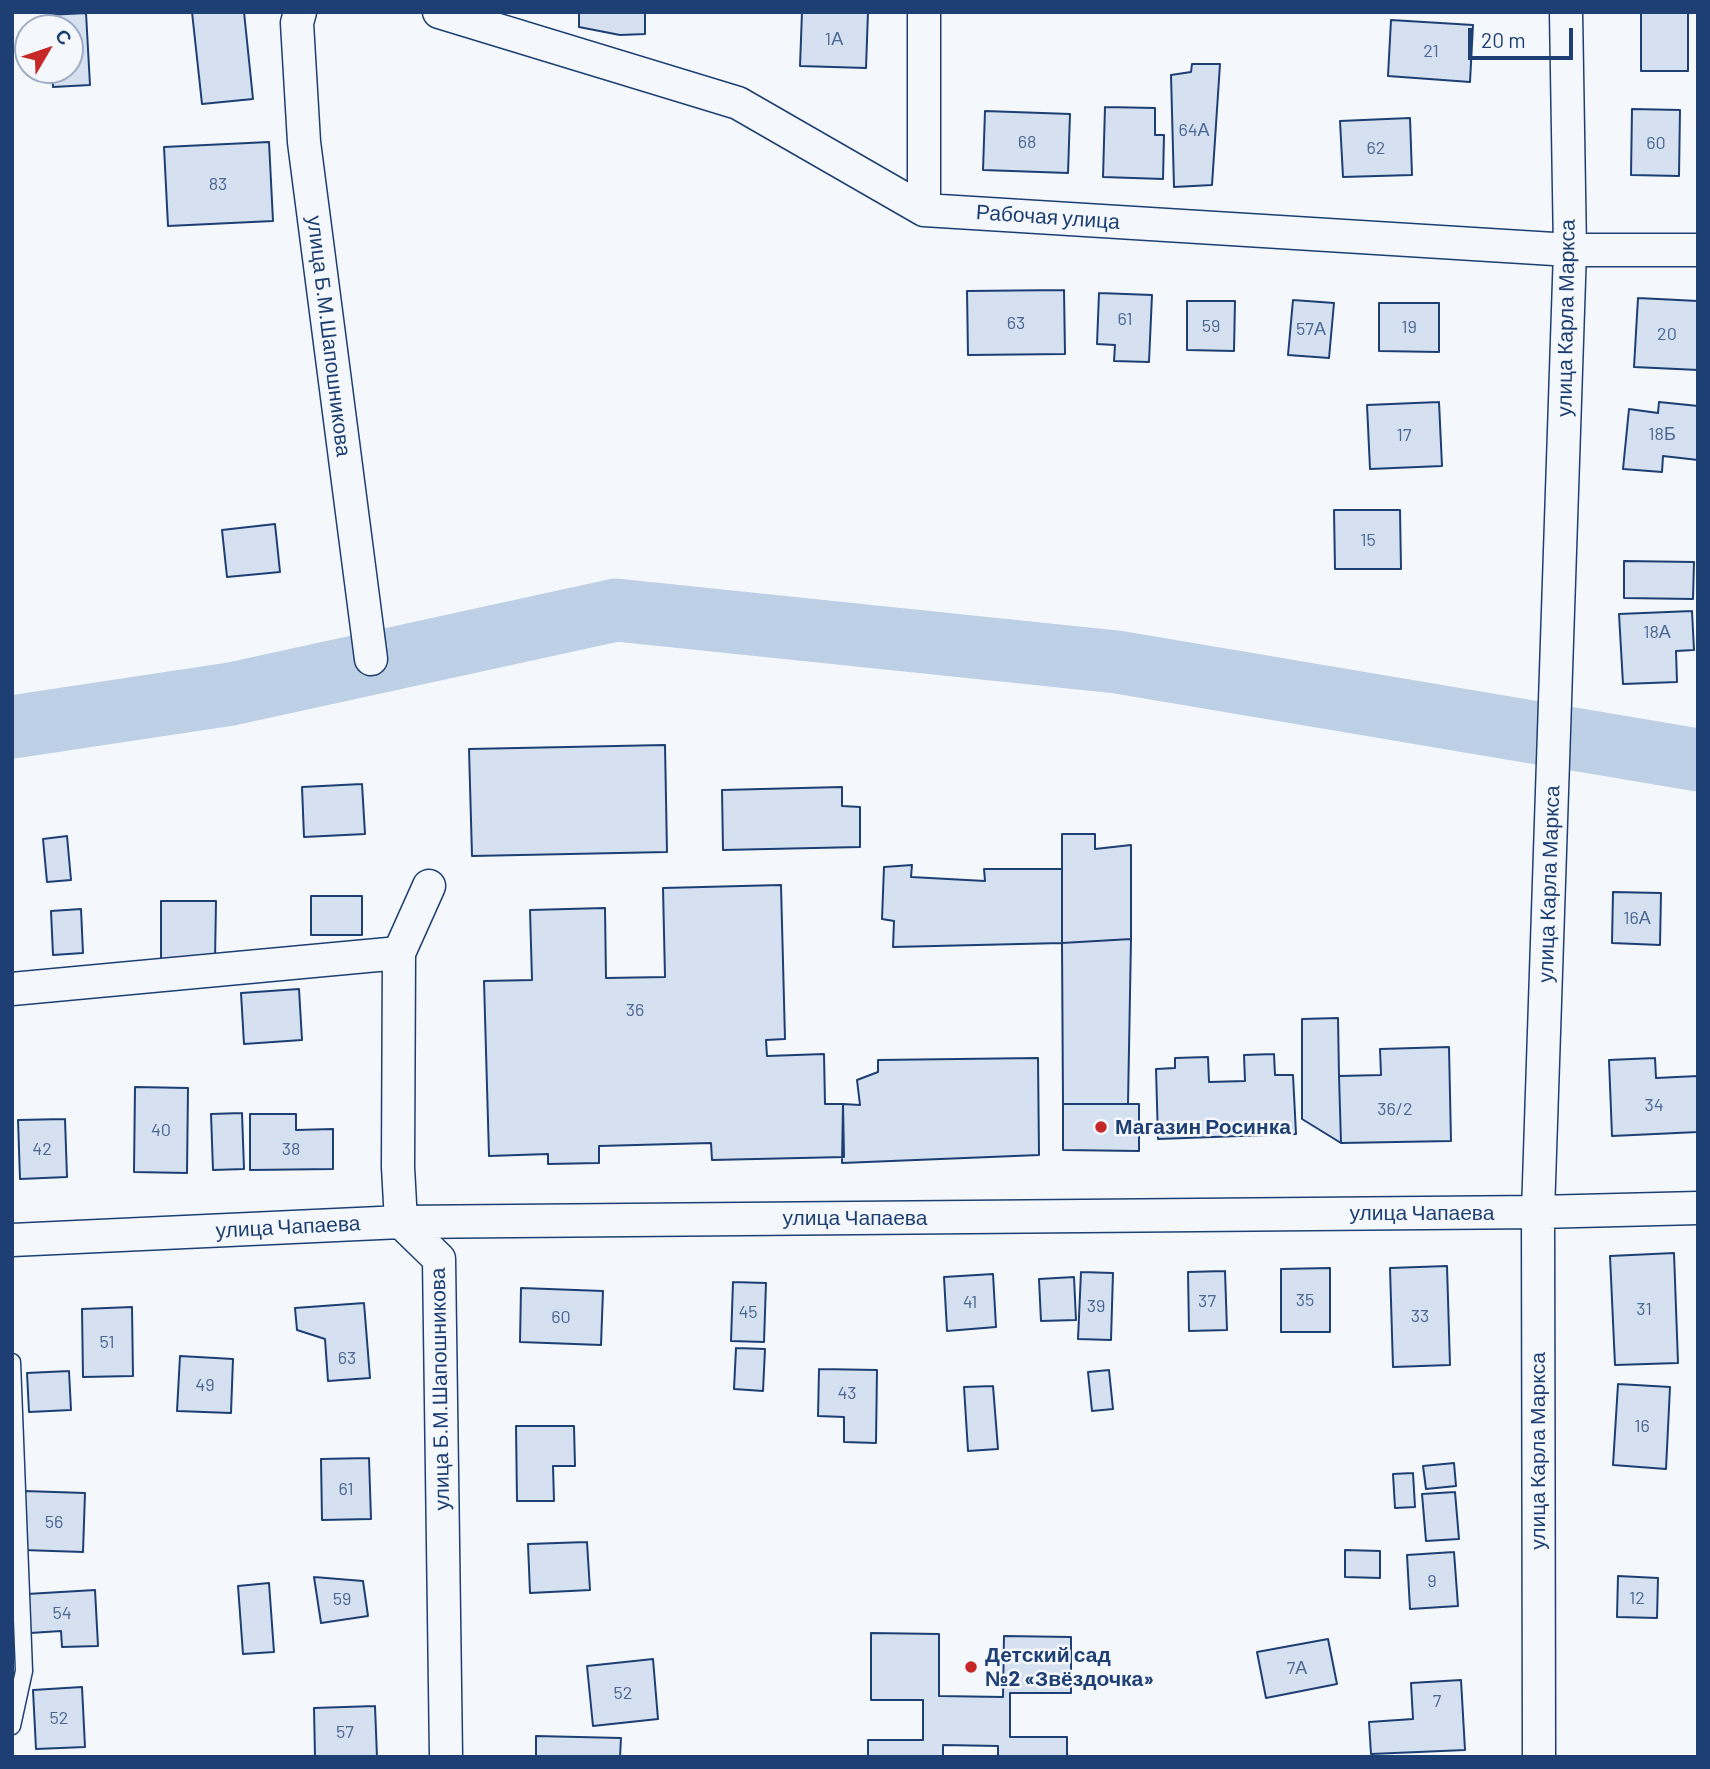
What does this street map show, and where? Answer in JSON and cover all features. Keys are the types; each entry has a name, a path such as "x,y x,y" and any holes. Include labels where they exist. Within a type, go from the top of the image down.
{"street":[{"name":"улица Б.М.Шапошникова","path":"300,12 298,23 304,142 371,659"},
{"name":"Рабочая улица","path":"439,12 738,103 924,210 1570,250 1698,250"},
{"path":"924,12 924,210"},
{"name":"улица Карла Маркса","path":"1539,1757 1538,1212 1570,250 1566,12"},
{"path":"401,1222 398,1167 399,953 429,886"},
{"path":"12,989 399,953"},
{"name":"улица Чапаева","path":"12,1240 401,1222 1538,1212 1698,1208"},
{"name":"улица Б.М.Шапошникова","path":"401,1222 439,1259 446,1757"}],"lane":[{"path":"12,1362 24,1671 12,1726"}],"building":[{"path":"192,12 244,12 253,99 202,104"},
{"path":"579,12 645,12 645,34 620,35 579,27"},
{"path":"802,12 868,12 866,68 800,66"},
{"path":"1641,12 1688,12 1688,71 1641,71"},
{"path":"86,13 90,85 53,87 53,84 84,84 84,14 67,14"},
{"path":"1391,20 1473,25 1470,82 1388,76"},
{"path":"1192,64 1220,64 1212,185 1174,187 1171,75 1191,72"},
{"path":"1105,107 1155,108 1155,135 1164,135 1163,179 1103,177"},
{"path":"1632,109 1680,110 1679,176 1631,175"},
{"path":"985,111 1070,114 1068,173 983,170"},
{"path":"1410,118 1412,175 1343,177 1340,121"},
{"path":"269,142 273,221 168,226 164,147"},
{"path":"1064,290 1065,354 968,355 967,291"},
{"path":"1099,293 1152,295 1149,362 1114,361 1115,345 1097,344"},
{"path":"1638,298 1698,301 1698,370 1634,367"},
{"path":"1293,300 1334,303 1329,358 1288,355"},
{"path":"1187,301 1235,301 1234,351 1187,350"},
{"path":"1379,303 1439,303 1439,352 1379,351"},
{"path":"1439,402 1442,466 1370,469 1367,405"},
{"path":"1659,402 1698,406 1698,460 1663,456 1662,472 1623,469 1629,409 1658,413"},
{"path":"1334,510 1400,510 1401,569 1335,569"},
{"path":"275,524 280,572 227,577 222,530"},
{"path":"1624,561 1694,562 1693,599 1624,598"},
{"path":"1692,611 1694,650 1676,651 1677,682 1623,684 1619,614"},
{"path":"665,745 667,852 472,856 469,749"},
{"path":"362,784 365,834 304,837 302,787"},
{"path":"842,787 842,806 860,807 860,847 723,850 722,790"},
{"path":"1062,834 1095,834 1095,849 1131,845 1131,939 1062,943"},
{"path":"67,836 71,880 47,882 43,839"},
{"path":"912,865 911,877 985,881 984,869 1062,869 1062,943 893,947 894,921 882,919 884,867"},
{"path":"781,885 785,1039 766,1040 767,1056 824,1054 825,1104 843,1104 844,1157 712,1160 711,1143 599,1146 599,1163 548,1164 548,1154 489,1156 484,981 532,980 530,910 605,908 606,978 665,977 663,888"},
{"path":"1613,892 1661,893 1660,945 1612,943"},
{"path":"311,896 362,896 362,935 311,935"},
{"path":"161,901 216,901 215,961 161,961"},
{"path":"81,909 83,953 53,955 51,911"},
{"path":"1131,939 1128,1104 1063,1104 1062,943"},
{"path":"299,989 302,1040 244,1044 241,993"},
{"path":"1338,1018 1341,1143 1302,1119 1302,1019"},
{"path":"1449,1047 1451,1141 1341,1143 1339,1076 1381,1075 1380,1049"},
{"path":"1274,1054 1275,1075 1293,1075 1296,1134 1158,1139 1156,1069 1175,1068 1175,1058 1208,1057 1209,1082 1245,1081 1244,1055"},
{"path":"1038,1058 1039,1155 842,1163 843,1104 860,1105 857,1080 878,1072 878,1060"},
{"path":"1655,1058 1656,1078 1698,1076 1698,1132 1612,1136 1609,1060"},
{"path":"135,1087 188,1088 187,1173 134,1172"},
{"name":"Магазин Росинка","path":"1063,1104 1139,1104 1139,1151 1063,1150"},
{"path":"242,1113 244,1169 213,1170 211,1114"},
{"path":"250,1114 296,1114 296,1130 333,1129 333,1169 250,1170"},
{"path":"65,1119 67,1177 20,1179 18,1120"},
{"path":"1674,1253 1678,1363 1615,1365 1610,1256"},
{"path":"1447,1266 1450,1365 1393,1367 1390,1268"},
{"path":"1330,1268 1330,1332 1281,1332 1281,1269"},
{"path":"1225,1271 1227,1330 1189,1331 1188,1272"},
{"path":"1081,1272 1113,1273 1111,1340 1078,1339"},
{"path":"993,1274 996,1327 947,1331 944,1277"},
{"path":"1074,1277 1076,1320 1041,1321 1039,1279"},
{"path":"733,1282 766,1283 764,1342 731,1341"},
{"path":"521,1288 603,1291 601,1345 520,1342"},
{"path":"364,1303 370,1378 328,1381 325,1339 297,1330 295,1308"},
{"path":"132,1307 133,1376 83,1377 82,1309"},
{"path":"736,1348 765,1349 763,1391 734,1389"},
{"path":"180,1356 233,1359 231,1413 177,1411"},
{"path":"819,1369 877,1370 876,1443 844,1442 844,1417 818,1416"},
{"path":"1109,1370 1113,1409 1092,1411 1088,1372"},
{"path":"69,1371 71,1410 29,1412 27,1373"},
{"path":"1618,1384 1670,1387 1666,1469 1613,1465"},
{"path":"993,1386 998,1449 968,1451 964,1387"},
{"path":"516,1426 574,1426 575,1466 553,1466 554,1501 517,1501"},
{"path":"369,1458 371,1519 322,1520 321,1459"},
{"path":"1454,1463 1456,1486 1426,1489 1423,1466"},
{"path":"1413,1473 1415,1507 1395,1508 1393,1474"},
{"path":"24,1491 85,1493 83,1552 23,1550"},
{"path":"1455,1492 1459,1539 1426,1541 1422,1494"},
{"path":"587,1542 590,1590 530,1593 528,1544"},
{"path":"1345,1550 1380,1551 1380,1578 1345,1577"},
{"path":"1454,1552 1458,1606 1410,1609 1407,1555"},
{"path":"1618,1576 1658,1578 1657,1618 1617,1617"},
{"path":"314,1577 363,1581 368,1616 321,1623"},
{"path":"269,1583 274,1652 243,1654 238,1586"},
{"path":"95,1590 98,1646 62,1647 61,1631 30,1633 27,1594"},
{"path":"871,1633 939,1634 939,1696 1003,1697 1004,1636 1071,1637 1071,1693 1010,1693 1010,1737 1067,1737 1067,1757 998,1757 998,1746 943,1745 943,1757 868,1757 868,1740 923,1740 923,1700 871,1700"},
{"path":"1328,1639 1337,1684 1266,1698 1257,1652"},
{"path":"653,1659 658,1719 593,1726 587,1666"},
{"path":"1461,1680 1465,1750 1371,1754 1369,1722 1413,1719 1411,1683"},
{"path":"82,1687 85,1747 36,1749 33,1690"},
{"path":"375,1706 377,1757 315,1757 314,1708"},
{"path":"536,1736 621,1738 620,1757 536,1757"}],"waterway":[{"path":"12,727 231,694 616,610 1117,662 1698,760"}],"place":[{"name":"Магазин Росинка","path":"1101,1127"},
{"name":"Детский сад №2 «Звёздочка»","path":"971,1667"}]}
